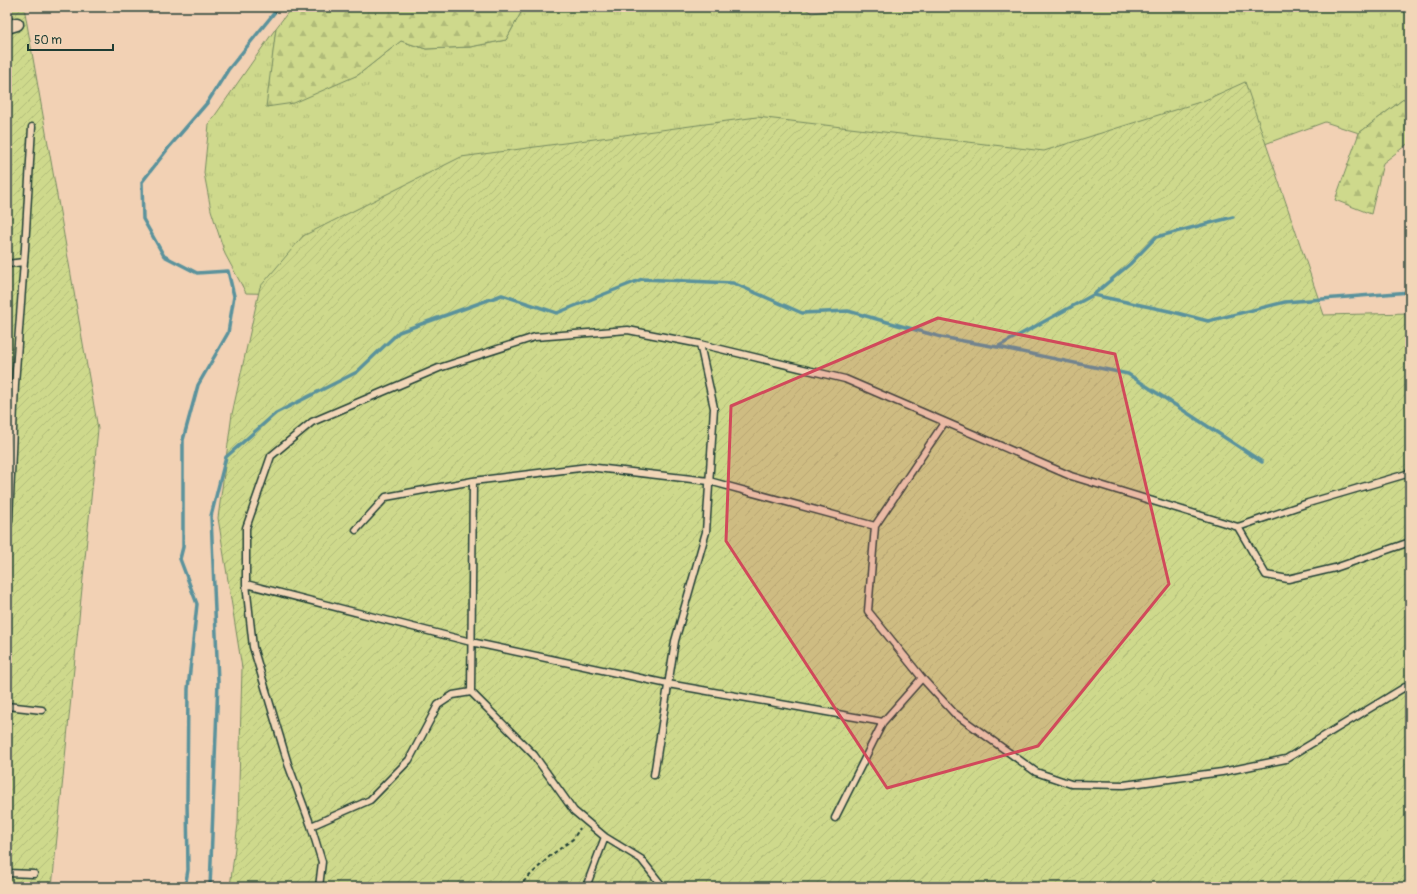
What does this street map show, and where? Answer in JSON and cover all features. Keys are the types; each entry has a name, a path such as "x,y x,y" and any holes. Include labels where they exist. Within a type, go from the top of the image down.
{"lane":[{"path":"7,528 14,384 24,262 32,127"},
{"path":"7,264 24,262"},
{"path":"319,887 322,862 312,826 288,764 253,647 246,584 246,528 271,456 312,422 439,368 535,337 628,330 700,344 845,379 944,423 1071,476 1238,527 1308,503 1410,473"},
{"path":"654,775 675,641 706,532 714,408 700,344"},
{"path":"944,423 875,526 868,611 922,678 954,713 1036,772 1071,784 1124,785 1222,772 1286,759 1410,684"},
{"path":"356,530 386,497 473,481 588,467 710,481 875,526"},
{"path":"473,481 471,692 534,755 574,811 605,837 641,859 663,887"},
{"path":"1238,527 1266,575 1288,579 1335,568 1410,542"},
{"path":"246,584 471,642 668,684 883,722"},
{"path":"835,818 883,722 922,678"},
{"path":"312,826 370,800 409,760 438,705 453,695 471,692"},
{"path":"7,706 42,710"},
{"path":"586,887 605,837"},
{"path":"7,873 34,874"}],"path":[{"path":"518,887 550,856 573,840 584,820"}],"highlighted area":[{"path":"938,318 1115,354 1169,584 1038,746 887,788 726,541 731,406"}],"green space":[{"path":"7,7 24,7 98,429 52,887 7,887"},
{"path":"292,7 524,7 506,40 470,47 426,49 401,41 358,75 294,103 266,107 276,28"},
{"path":"524,7 802,7 812,13 857,7 1410,7 1410,94 1359,133 1325,122 1202,167 292,294 246,293 225,254 211,210 204,173 209,124 276,28 267,107 358,75 401,41 426,49 470,47 506,40"},
{"path":"1245,82 1324,315 1410,313 1410,887 230,887 238,824 242,668 218,518 232,414 260,287 303,236 461,157 757,117 1044,151 1203,101"},
{"path":"1410,94 1410,142 1383,163 1371,214 1335,200 1359,133"}],"waterway":[{"path":"185,887 188,870 188,689 197,604 180,559 183,547 183,440 198,385 228,333 234,296 228,271 197,273 164,256 143,219 142,182 170,146 207,103 228,70 279,7"},
{"path":"210,887 218,682 211,516 226,457 276,413 357,372 399,332 502,295 557,313 642,279 733,283 802,313 848,311 941,337 997,347 1093,295 1130,264 1156,237 1233,217"},
{"path":"1093,295 1208,321 1285,302 1410,292"},
{"path":"998,347 1128,374 1262,462"}]}
